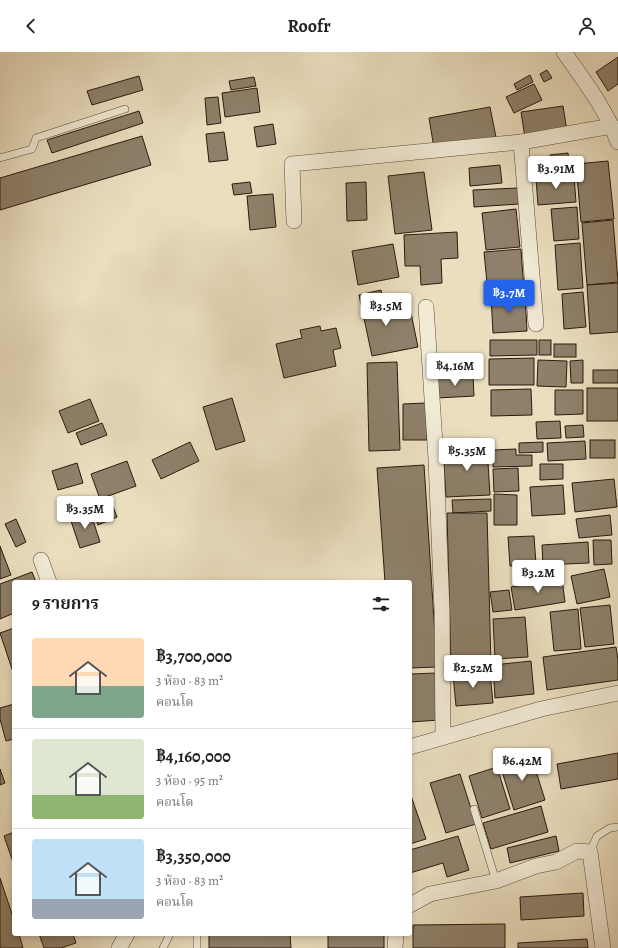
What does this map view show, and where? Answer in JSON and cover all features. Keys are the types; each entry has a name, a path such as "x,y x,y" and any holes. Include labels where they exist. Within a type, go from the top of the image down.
{"street":[{"path":"564,52 612,126 618,142"},
{"path":"294,221 292,164 521,142 612,126"},
{"path":"521,142 536,324"},
{"path":"426,307 436,459 442,610 443,737"},
{"path":"40,560 48,580"},
{"path":"412,746 541,709 618,693"},
{"path":"412,904 430,894 496,881 536,866 556,862 577,851 590,852 603,948"},
{"path":"119,948 126,936"},
{"path":"395,948 396,936"}],"lane":[{"path":"0,158 32,149 36,138 125,109"},
{"path":"474,809 496,881"},
{"path":"590,852 598,836 610,828 618,827"},
{"path":"163,948 169,936"},
{"path":"197,936 198,948"}],"building":[{"path":"618,57 618,84 608,91 596,72"},
{"path":"547,70 552,78 544,82 540,74"},
{"path":"530,75 533,82 517,90 514,84"},
{"path":"139,76 143,90 92,105 87,91"},
{"path":"254,77 256,86 231,90 229,81"},
{"path":"534,84 542,100 514,113 506,97"},
{"path":"257,88 260,112 225,117 222,93"},
{"path":"218,97 221,123 207,125 205,98"},
{"path":"563,106 567,131 525,138 521,112"},
{"path":"490,107 496,137 434,148 429,118"},
{"path":"139,111 143,123 52,153 47,140"},
{"path":"273,124 276,144 257,147 254,127"},
{"path":"224,132 228,160 209,162 206,134"},
{"path":"142,136 151,165 0,210 0,178"},
{"path":"568,153 570,171 552,173 550,155"},
{"path":"608,161 614,219 581,222 576,164"},
{"path":"500,165 502,183 470,186 469,168"},
{"path":"424,172 432,230 395,234 388,176"},
{"path":"574,176 576,202 538,205 536,179"},
{"path":"250,182 252,193 234,195 232,184"},
{"path":"366,182 367,220 347,221 346,183"},
{"path":"518,188 519,204 474,207 473,190"},
{"path":"273,194 276,227 250,230 247,196"},
{"path":"577,207 579,239 554,241 551,209"},
{"path":"516,209 520,247 486,250 482,213"},
{"path":"613,220 618,282 587,285 582,223"},
{"path":"457,232 458,258 441,259 442,283 421,285 420,266 405,266 404,235"},
{"path":"580,243 583,288 558,290 555,245"},
{"path":"393,244 399,277 358,285 352,251"},
{"path":"521,249 524,290 488,293 484,252"},
{"path":"618,283 618,332 590,334 587,285"},
{"path":"381,290 386,318 411,313 418,347 372,356 359,295"},
{"path":"583,292 586,327 564,329 562,294"},
{"path":"525,294 527,331 493,333 491,296"},
{"path":"320,326 321,331 336,328 341,348 333,350 336,366 284,378 276,344 302,338 300,330"},
{"path":"490,340 537,340 537,355 490,356"},
{"path":"539,340 551,340 551,355 539,355"},
{"path":"554,344 576,344 576,357 554,357"},
{"path":"534,358 534,385 489,385 489,359"},
{"path":"538,360 567,361 566,387 537,386"},
{"path":"583,360 583,383 571,383 570,361"},
{"path":"397,362 400,450 369,451 367,363"},
{"path":"593,370 618,370 618,383 593,383"},
{"path":"473,376 474,396 437,398 436,378"},
{"path":"587,388 618,388 618,421 587,421"},
{"path":"531,389 532,415 491,416 491,390"},
{"path":"555,390 583,390 583,414 555,415"},
{"path":"232,398 245,441 216,450 203,407"},
{"path":"90,399 99,421 68,433 59,411"},
{"path":"426,403 427,440 403,440 403,404"},
{"path":"560,421 561,438 537,439 536,422"},
{"path":"102,423 107,435 81,445 76,433"},
{"path":"583,425 584,437 566,438 565,426"},
{"path":"590,440 615,440 615,458 590,458"},
{"path":"585,441 586,459 548,461 547,443"},
{"path":"190,442 199,461 161,479 152,460"},
{"path":"543,442 543,452 519,453 519,443"},
{"path":"487,447 490,495 446,497 443,450"},
{"path":"516,449 516,455 532,455 532,466 493,467 493,450"},
{"path":"127,461 136,486 100,499 91,474"},
{"path":"77,463 83,483 58,490 52,471"},
{"path":"540,464 563,464 563,479 540,480"},
{"path":"424,465 437,667 412,668 412,580 385,580 377,468"},
{"path":"518,468 519,491 494,492 493,469"},
{"path":"614,479 617,507 575,512 572,483"},
{"path":"563,485 565,514 532,516 530,487"},
{"path":"494,494 517,495 517,525 494,525"},
{"path":"491,499 491,511 453,513 452,500"},
{"path":"111,501 117,517 98,525 92,509"},
{"path":"90,511 100,542 80,548 70,518"},
{"path":"447,513 487,513 491,665 451,666"},
{"path":"610,515 612,535 579,538 576,519"},
{"path":"16,519 26,542 16,547 5,524"},
{"path":"534,536 536,564 510,566 508,537"},
{"path":"593,540 611,540 612,564 594,565"},
{"path":"588,542 589,563 543,565 542,545"},
{"path":"0,546 11,575 0,579"},
{"path":"604,569 610,597 577,604 571,576"},
{"path":"32,572 35,580 12,580 12,614 0,619 0,584"},
{"path":"562,579 565,602 515,610 511,587"},
{"path":"509,590 512,610 493,612 490,592"},
{"path":"610,605 614,644 585,647 580,608"},
{"path":"578,609 581,649 554,651 550,612"},
{"path":"525,617 528,657 495,659 493,619"},
{"path":"12,629 12,669 0,633"},
{"path":"616,647 618,660 618,680 547,690 543,657"},
{"path":"531,661 534,694 495,698 493,665"},
{"path":"490,672 493,703 456,706 453,675"},
{"path":"437,673 440,720 412,722 412,674"},
{"path":"12,705 12,740 6,741 0,719 0,708"},
{"path":"618,753 618,779 561,789 557,764"},
{"path":"531,755 545,800 514,810 500,765"},
{"path":"497,767 510,809 482,818 469,776"},
{"path":"0,769 5,783 0,785"},
{"path":"460,774 476,824 446,833 430,783"},
{"path":"412,799 426,839 412,843"},
{"path":"541,806 548,832 491,849 483,823"},
{"path":"12,833 12,859 4,836"},
{"path":"458,836 469,870 447,877 443,863 412,872 412,849"},
{"path":"556,836 559,851 510,863 507,848"},
{"path":"0,878 12,914 12,936 20,936 23,948 0,948"},
{"path":"583,893 584,916 521,920 520,897"},
{"path":"505,924 505,948 413,948 413,925"},
{"path":"40,936 74,936 76,943 61,948 44,948"},
{"path":"209,936 290,936 291,948 209,948"},
{"path":"328,936 384,936 384,948 328,948"},
{"path":"587,939 588,948 518,948 518,943"}]}
